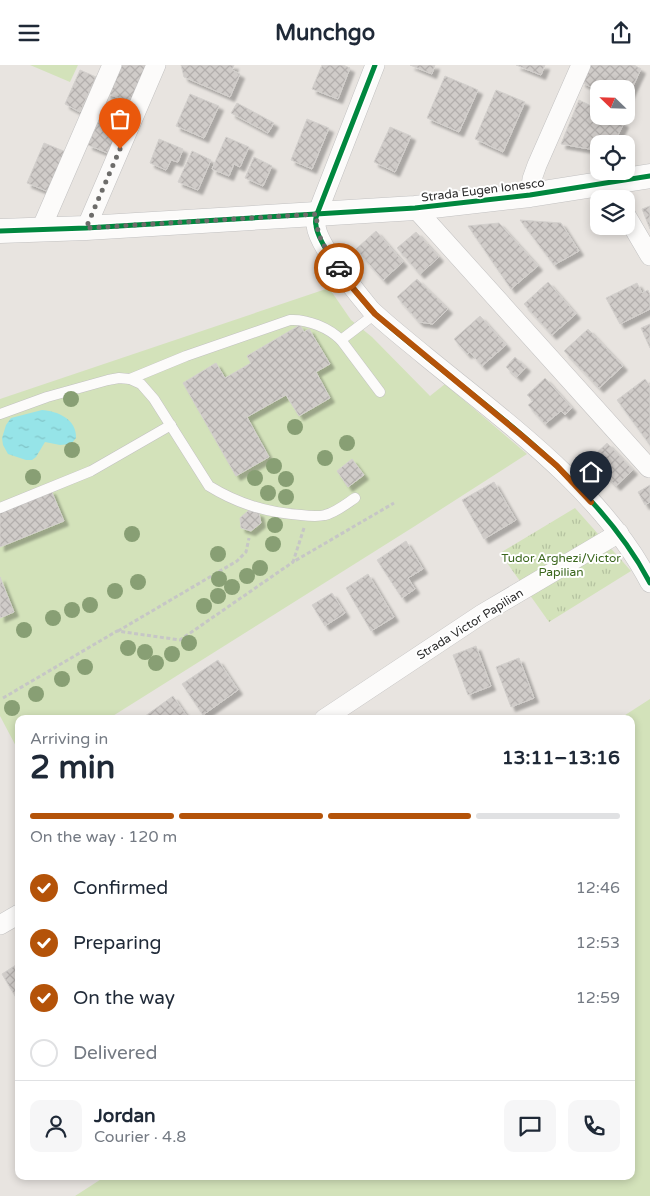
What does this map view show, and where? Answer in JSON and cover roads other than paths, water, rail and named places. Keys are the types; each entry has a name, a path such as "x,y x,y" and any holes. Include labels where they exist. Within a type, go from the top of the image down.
{"street":[{"path":"41,229 112,65"},
{"path":"86,228 156,65"},
{"path":"374,65 317,214 316,226 320,239 351,286 375,314 557,466 619,533 638,559 650,583"},
{"path":"530,195 532,179 537,165 581,65"},
{"name":"Strada Eugen Ionesco","path":"615,190 650,176"},
{"name":"Strada Eugen Ionesco","path":"0,231 86,228 415,208 530,195 590,192"},
{"name":"Strada Eugen Ionesco","path":"415,208 649,467"},
{"path":"635,230 650,256"},
{"name":"Strada Victor Papilian","path":"330,715 482,614 619,533"},
{"path":"0,925 15,916"}],"lane":[{"path":"341,341 375,314"},
{"path":"130,379 186,356 297,319 331,331 341,341 380,392"},
{"path":"0,414 47,397 108,380 130,379 147,389 209,486 243,503 271,512 318,517 327,515 355,498"},
{"path":"0,508 91,471 171,425"}],"water":[{"path":"42,410 60,414 70,421 76,438 71,444 60,445 45,442 32,460 8,454 3,445 2,438 6,425 11,418"}],"park label":[{"name":"Tudor Arghezi/Victor Papilian","path":"561,565"}]}
